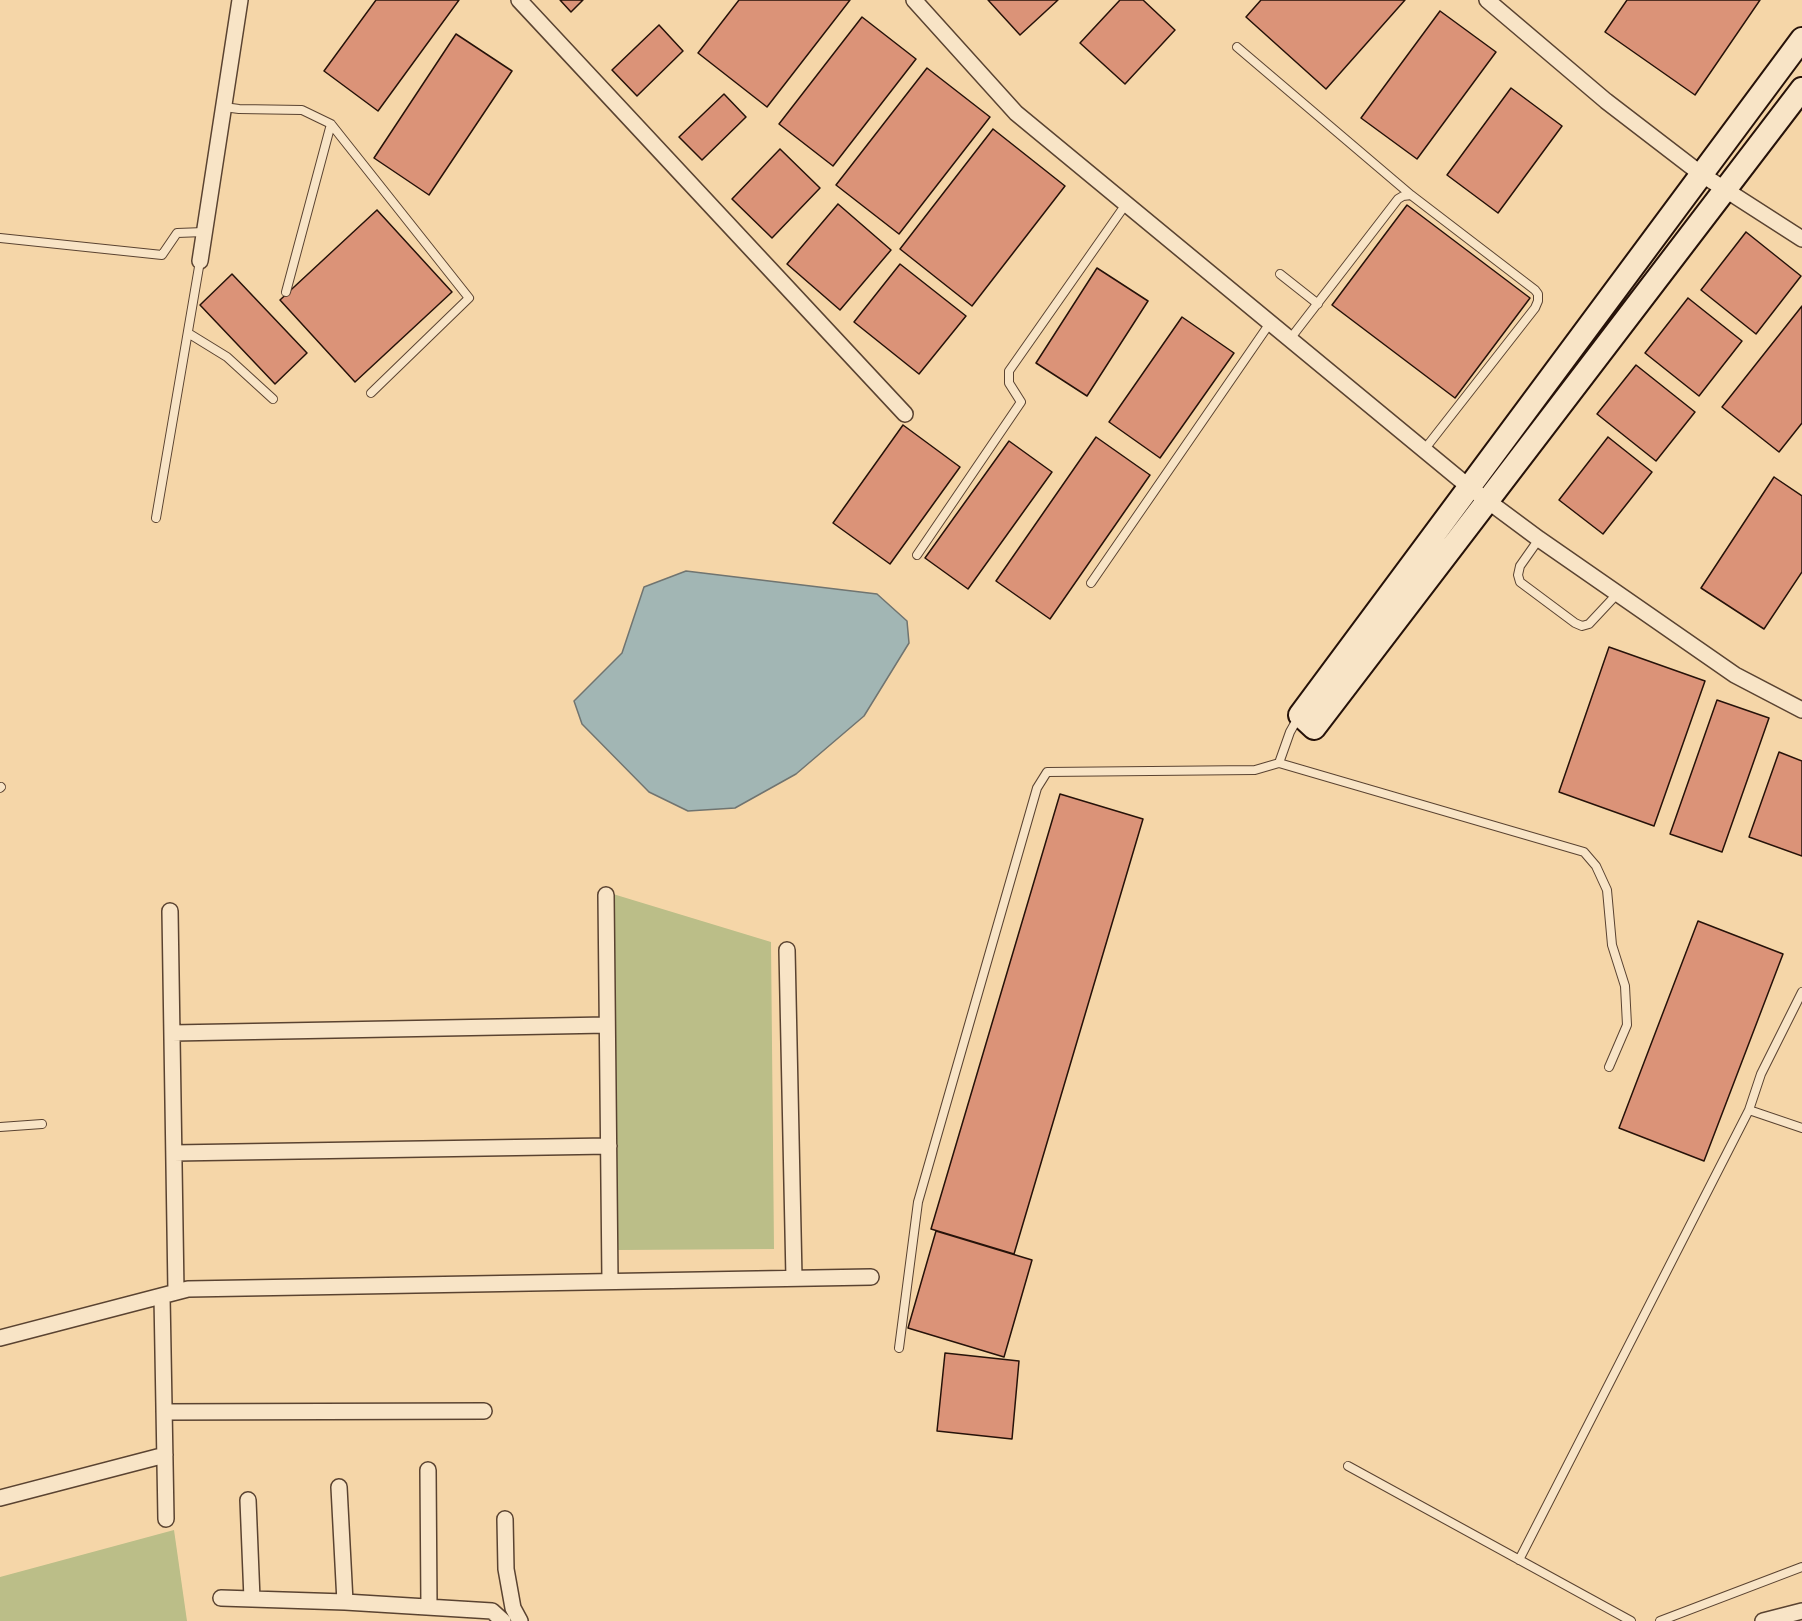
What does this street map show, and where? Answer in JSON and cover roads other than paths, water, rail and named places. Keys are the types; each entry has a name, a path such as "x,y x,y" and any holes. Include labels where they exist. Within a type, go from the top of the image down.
{"street":[{"path":"200,261 240,0"},
{"path":"519,0 905,414"},
{"path":"914,0 1016,113 1469,487 1735,675 1802,710"},
{"path":"1486,0 1606,101 1701,174 1802,239"},
{"path":"1307,722 1469,487 1802,39"},
{"path":"1307,722 1487,501 1802,89"},
{"path":"606,895 610,1281"},
{"path":"166,1519 164,1412 174,1153 170,911"},
{"path":"787,950 794,1278"},
{"path":"172,1033 607,1025"},
{"path":"174,1153 609,1146"},
{"path":"0,1338 188,1289 871,1277"},
{"path":"164,1412 484,1411"},
{"path":"0,1498 165,1455"},
{"path":"429,1470 429,1607"},
{"path":"339,1487 345,1602"},
{"path":"248,1500 252,1599"},
{"path":"505,1519 506,1569 513,1608 520,1621"},
{"path":"222,1598 345,1602 492,1611 503,1621"},
{"path":"1763,1621 1802,1611"}],"lane":[{"path":"1237,47 1411,195 1538,294 1535,308 1424,450"},
{"path":"224,107 302,110 331,124 470,298 371,393"},
{"path":"286,292 331,124"},
{"path":"1290,339 1398,199 1411,195"},
{"path":"916,555 1021,402 1009,383 1009,371 1126,204"},
{"path":"0,238 162,255 177,233 204,232"},
{"path":"156,518 200,261"},
{"path":"1280,274 1317,304"},
{"path":"1091,583 1270,323"},
{"path":"188,333 227,357 273,399"},
{"path":"1539,538 1520,566 1518,575 1520,582 1575,623 1582,626 1589,624 1618,593"},
{"path":"1279,763 1290,732 1307,722"},
{"path":"899,1348 918,1202 1037,788 1047,772 1255,770 1279,763 1584,852 1596,866 1607,890 1612,945 1625,986 1627,1025 1609,1067"},
{"path":"1519,1560 1749,1110 1761,1074 1802,992"},
{"path":"1749,1110 1802,1128"},
{"path":"0,1127 42,1124"},
{"path":"1348,1466 1631,1621"},
{"path":"1660,1621 1802,1567"}]}
